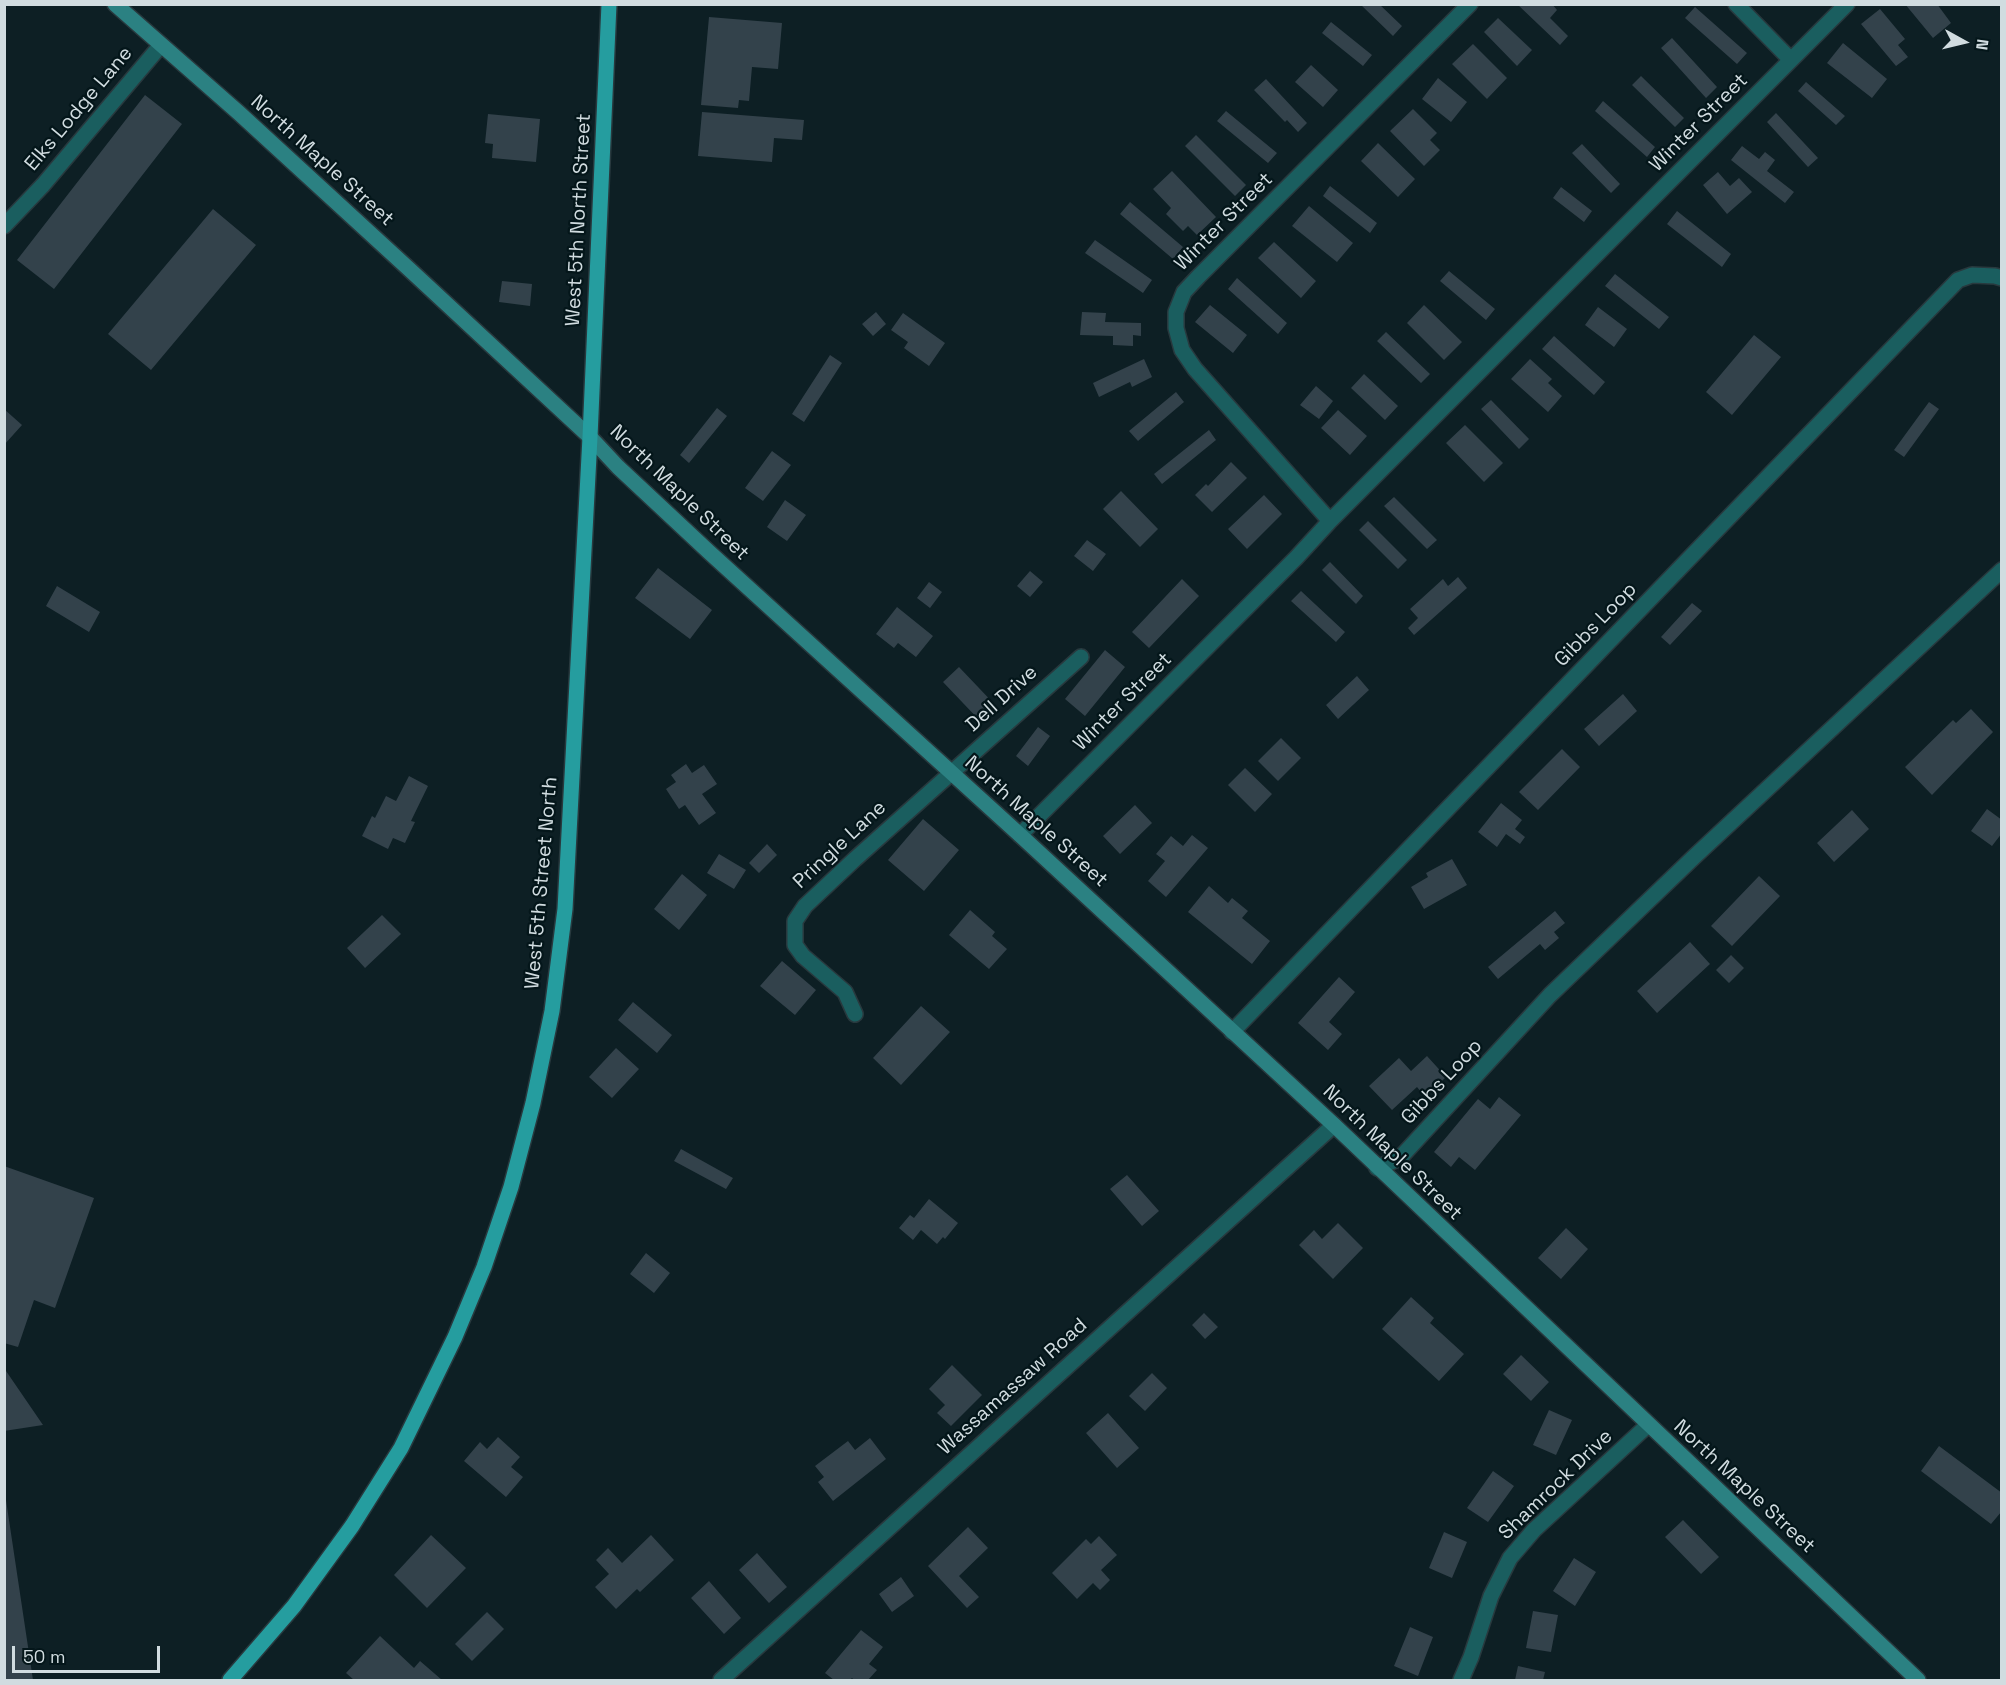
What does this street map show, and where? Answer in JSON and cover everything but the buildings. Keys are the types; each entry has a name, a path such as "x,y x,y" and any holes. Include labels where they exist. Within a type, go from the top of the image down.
{"main road":[{"name":"West 5th North Street","path":"590,437 609,4"},
{"name":"West 5th Street North","path":"230,1680 294,1606 352,1526 400,1448 455,1337 484,1267 511,1187 533,1103 552,1011 565,909 590,437"}],"street":[{"name":"North Maple Street","path":"115,4 247,121 590,437 618,467 701,544 1334,1125 1918,1680"},
{"name":"Winter Street","path":"1330,521 1195,369 1182,350 1176,328 1176,312 1184,292 1198,277 1470,4"},
{"path":"1736,4 1791,60"},
{"name":"Winter Street","path":"1020,835 1847,4"},
{"name":"Elks Lodge Lane","path":"4,226 44,185 160,45"},
{"name":"Gibbs Loop","path":"1232,1032 1958,280 1972,275 2001,278"},
{"name":"Gibbs Loop","path":"1377,1168 1400,1158 1550,995 2001,570"},
{"name":"Dell Drive","path":"951,772 1080,657"},
{"name":"Pringle Lane","path":"855,1014 845,992 803,956 795,945 795,921 805,906 951,772"},
{"name":"Wassamassaw Road","path":"721,1680 1334,1125"},
{"name":"Shamrock Drive","path":"1461,1680 1491,1596 1510,1558 1534,1530 1648,1425"}]}
